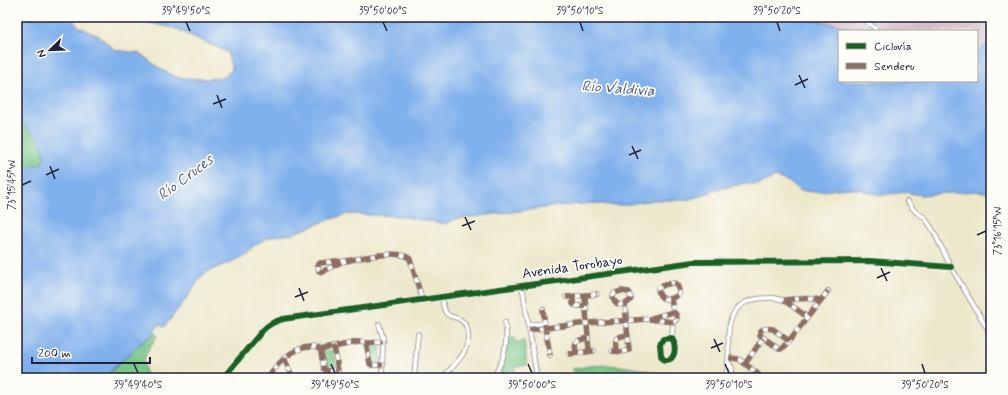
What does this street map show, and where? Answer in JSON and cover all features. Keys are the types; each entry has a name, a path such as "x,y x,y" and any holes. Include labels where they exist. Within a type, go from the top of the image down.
{"street":[{"path":"861,17 877,30"},
{"path":"907,201 915,211 925,218 933,230 951,267 991,335"},
{"path":"341,262 336,261 319,263 319,272 322,272 341,262 376,255 408,256 422,299"},
{"name":"Avenida Torobayo","path":"223,378 263,330 269,325 283,318 693,262 870,261 951,267"},
{"path":"665,284 676,284 679,294 676,297 671,298 668,299 660,297 658,294 658,288 665,284"},
{"path":"522,285 537,378"},
{"path":"621,291 629,292 630,299 628,303 624,304 614,301 613,295 615,293 621,291"},
{"path":"789,341 773,329 770,328 760,331 760,335 763,338 780,350 789,341 828,291"},
{"path":"566,298 597,294"},
{"path":"442,296 446,314 462,321 466,326 468,334 468,343 464,352 458,361 442,378"},
{"path":"585,296 588,351"},
{"path":"573,297 574,304 576,306 585,306"},
{"path":"726,378 729,361 728,329 730,318 745,302 769,297 784,300 812,298 820,300"},
{"path":"671,298 673,312 676,313 677,318 673,322 672,338 674,343 674,356 672,359 664,360 661,356 661,343 663,339 672,338"},
{"path":"784,300 807,317"},
{"path":"624,304 630,350 621,352 614,351 615,340 618,336 628,335"},
{"path":"543,309 550,355"},
{"path":"649,319 673,312"},
{"path":"529,327 649,319 673,322"},
{"path":"492,378 501,365 506,350 507,333 505,322"},
{"path":"379,324 383,338 382,378"},
{"path":"414,378 418,334"},
{"path":"577,352 575,344 577,341 588,338"},
{"path":"745,364 763,338"},
{"path":"322,351 332,347 358,342 368,344 383,342"},
{"path":"368,344 367,347 370,364 382,365"},
{"path":"268,378 284,358 292,352 304,348 314,347 322,351"},
{"path":"332,347 335,351 339,378"},
{"path":"322,351 321,353 324,369 327,371 338,370"},
{"path":"569,354 594,351"},
{"path":"284,358 293,378"},
{"path":"729,361 739,359 758,374 759,378"},
{"path":"729,361 732,368 732,378"},
{"path":"272,372 274,378"},
{"path":"446,373 451,378"}],"shaded area":[{"path":"807,17 991,17 991,31 988,44 978,51 978,30 854,30 844,26 808,19"}],"green space":[{"path":"17,120 45,140 50,178 17,223"},
{"path":"154,331 157,335 144,358 146,378 104,378 139,345 152,335"},
{"path":"514,337 516,342 524,341 527,365 515,367 517,378 495,378 505,359 509,338"},
{"path":"380,345 381,362 372,363 369,346"},
{"path":"331,350 334,352 336,366 327,368 322,353"},
{"path":"605,365 639,369 671,378 567,378 574,376 572,369"}],"water":[{"path":"17,17 70,17 79,27 99,36 115,50 139,53 162,70 179,78 207,79 225,77 232,69 227,52 174,28 121,17 804,17 844,26 854,30 838,30 838,82 978,82 978,51 988,44 991,31 991,193 977,191 921,195 904,192 882,195 870,193 861,189 846,188 813,192 799,190 789,182 776,177 757,185 746,183 717,189 702,196 684,200 653,200 623,205 593,203 558,206 455,219 446,224 400,216 347,214 292,234 267,238 255,245 241,257 201,276 189,295 164,327 159,324 152,335 103,378 17,378 17,161 29,166 34,166 43,162 44,155 43,149 37,138 33,133 17,121"}],"marked path":[{"path":"341,262 322,272 319,271 318,265 320,263 336,261 341,262 388,254 405,256 410,259 419,289"},
{"path":"674,283 678,286 679,294 669,299 663,298 658,289 664,285 674,283"},
{"path":"621,291 629,292 631,299 623,305 615,302 613,295 621,291"},
{"path":"789,341 773,329 769,328 760,332 760,335 781,349 789,341 828,291"},
{"path":"566,297 597,294"},
{"path":"585,296 589,351"},
{"path":"573,297 573,304 576,306 585,306"},
{"path":"529,330 587,323 649,319 673,322 677,318 676,314 673,312 671,298"},
{"path":"784,300 812,298 820,300"},
{"path":"784,300 807,317"},
{"path":"612,351 621,352 629,350 625,304"},
{"path":"543,309 550,355"},
{"path":"651,318 673,312"},
{"path":"616,351 616,339 628,335"},
{"path":"577,353 575,346 577,342 588,338"},
{"path":"745,364 763,338"},
{"path":"322,351 324,349 358,342 383,342"},
{"path":"368,343 367,347 370,364 383,365"},
{"path":"268,378 276,367 291,353 303,348 312,347 322,351"},
{"path":"332,347 335,351 339,378"},
{"path":"322,351 321,353 324,369 327,371 338,370"},
{"path":"569,354 594,351"},
{"path":"284,358 293,378"},
{"path":"729,358 739,359 758,374 759,378"}],"cycle path":[{"path":"223,378 263,330 272,323 283,319 693,262 870,261 951,267"},
{"path":"672,338 675,349 673,356 668,360 664,360 661,356 660,344 663,339 672,338"}],"water label":[{"name":"Río Valdivia","path":"618,88"},
{"name":"Río Cruces","path":"185,177"}]}
